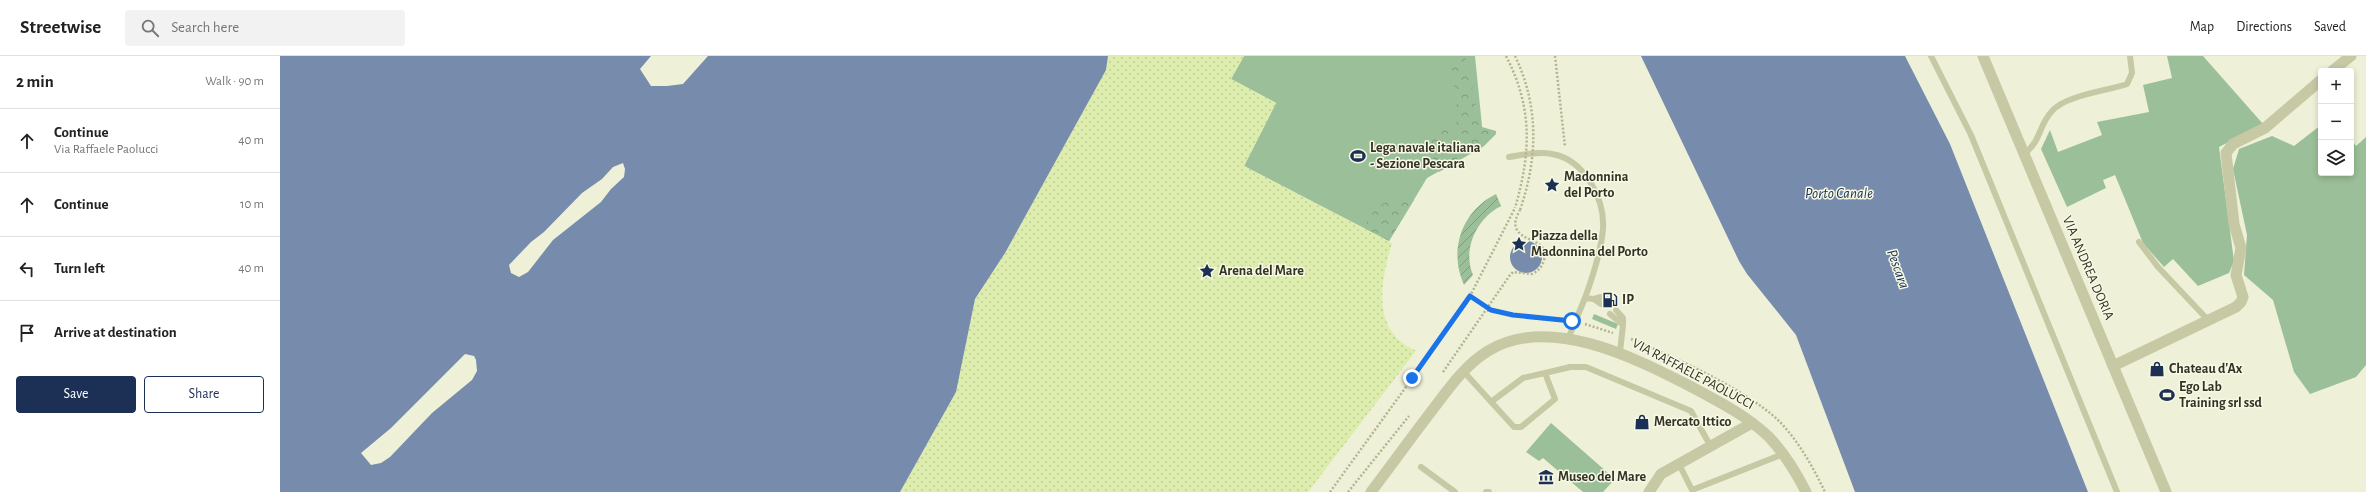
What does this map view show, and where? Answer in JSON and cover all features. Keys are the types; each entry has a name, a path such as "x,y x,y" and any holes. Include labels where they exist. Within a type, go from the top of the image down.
{"street":[{"name":"VIA ANDREA DORIA","path":"1983,56 2166,492"},
{"path":"2336,68 2351,56"},
{"path":"2113,366 2236,307 2241,302 2243,297 2236,275 2241,248 2234,224 2226,153 2233,144 2265,128 2318,83"},
{"name":"VIA RAFFAELE PAOLUCCI","path":"1371,492 1464,372 1488,351 1511,341 1539,338 1568,339 1593,344 1620,352 1698,391 1752,423 1768,436 1783,454 1806,492"},
{"name":"VIA RAFFAELE PAOLUCCI","path":"1649,492 1661,474 1752,423"}],"lane":[{"path":"1931,56 1971,135 2117,492"},
{"path":"2024,154 2038,139 2043,125 2052,110 2093,92 2120,86 2130,80 2130,56"},
{"path":"1509,157 1545,153 1565,157 1576,165 1588,180 1598,199 1603,230 1593,274 1568,339"},
{"path":"2139,242 2158,267 2208,320"},
{"path":"1585,298 1601,296 1607,299"},
{"path":"1594,298 1601,304"},
{"path":"1616,310 1623,318 1620,352"},
{"path":"1610,314 1623,325"},
{"path":"1491,402 1523,378 1570,367 1586,367 1691,411 1711,447"},
{"path":"1464,372 1514,427 1521,427 1555,399 1545,373"},
{"path":"1679,464 1692,490 1783,454"},
{"path":"1421,467 1455,492"}],"path":[{"path":"1330,492 1466,304 1515,208 1526,168 1527,135 1522,92 1506,56"},
{"path":"1439,379 1489,310 1510,275 1513,272 1532,274 1538,270 1544,261 1544,251 1540,245 1535,240 1523,237 1516,229 1515,221 1520,210 1531,172 1534,133 1528,90 1516,56"},
{"path":"1545,153 1547,148 1565,147 1555,56"},
{"path":"1470,296 1489,310"},
{"name":"VIA RAFFAELE PAOLUCCI","path":"1489,310 1532,318 1576,321 1622,336 1651,348"},
{"path":"1348,492 1410,415"}],"green space":[{"name":"Lega navale italiana - Sezione Pescara","path":"1244,56 1475,56 1484,146 1427,178 1389,241 1244,166 1276,103 1231,79"},
{"path":"1447,56 1465,56 1482,127 1496,131 1496,134 1484,146 1439,172 1432,157 1431,137 1457,122 1458,115 1452,70"},
{"path":"2167,56 2203,56 2263,124 2219,147 2234,261 2229,273 2198,286 2173,259 2164,267 2143,243 2115,175 2103,180 2106,188 2067,207 2041,149 2050,130 2058,152 2102,135 2097,122 2149,112 2143,85 2172,78"},
{"path":"2318,127 2318,176 2354,176 2354,143 2356,146 2366,137 2366,365 2356,377 2310,394 2294,372 2273,300 2244,275 2247,235 2233,169 2239,149 2272,136 2294,146"},
{"path":"1496,194 1501,206 1492,211 1485,218 1474,235 1469,255 1473,275 1464,285 1459,272 1457,258 1461,233 1474,210 1484,201"},
{"path":"1407,197 1414,200 1389,241 1364,228 1372,214 1380,205 1391,200"},
{"path":"1594,314 1618,324 1616,329 1592,319"},
{"path":"1551,423 1615,479 1603,492 1583,492 1543,458 1539,461 1526,452"}],"sand":[{"name":"Arena del Mare","path":"1108,56 1244,56 1231,79 1276,103 1244,166 1392,243 1382,291 1385,315 1389,327 1398,339 1416,351 1308,492 900,492 956,392 975,299 1005,253 1106,70"}],"water":[{"path":"280,56 1108,56 1106,70 1005,253 975,299 956,392 900,492 280,492"},
{"name":"Porto Canale","path":"1641,56 1905,56 1950,144 2088,492 1855,492 1796,335 1747,274 1739,261"},
{"path":"1523,241 1529,241 1539,248 1542,257 1541,263 1535,270 1529,273 1523,273 1513,266 1510,260 1510,254 1517,244"}],"pier":[{"path":"651,56 708,56 683,84 651,86 640,69"},
{"path":"623,163 625,169 624,177 611,189 601,202 553,240 528,272 519,277 511,273 509,265 531,242 544,232 582,193 602,179 613,167"},
{"path":"465,354 474,356 476,360 477,371 472,380 432,413 390,457 381,463 371,465 361,453 391,428"}],"place":[{"name":"Lega navale italiana - Sezione Pescara","path":"1358,156"},
{"name":"Madonnina del Porto","path":"1552,185"},
{"name":"Piazza della Madonnina del Porto","path":"1519,244"},
{"name":"Arena del Mare","path":"1207,271"},
{"name":"IP","path":"1610,300"},
{"name":"Chateau d'Ax","path":"2157,369"},
{"name":"Ego Lab Training srl ssd","path":"2167,395"},
{"name":"Mercato Ittico","path":"1642,422"},
{"name":"Museo del Mare","path":"1546,477"}],"route":[{"path":"1412,378 1466,304 1470,296 1491,310 1532,318 1572,321"}],"water label":[{"name":"Pescara","path":"1898,269"}]}
